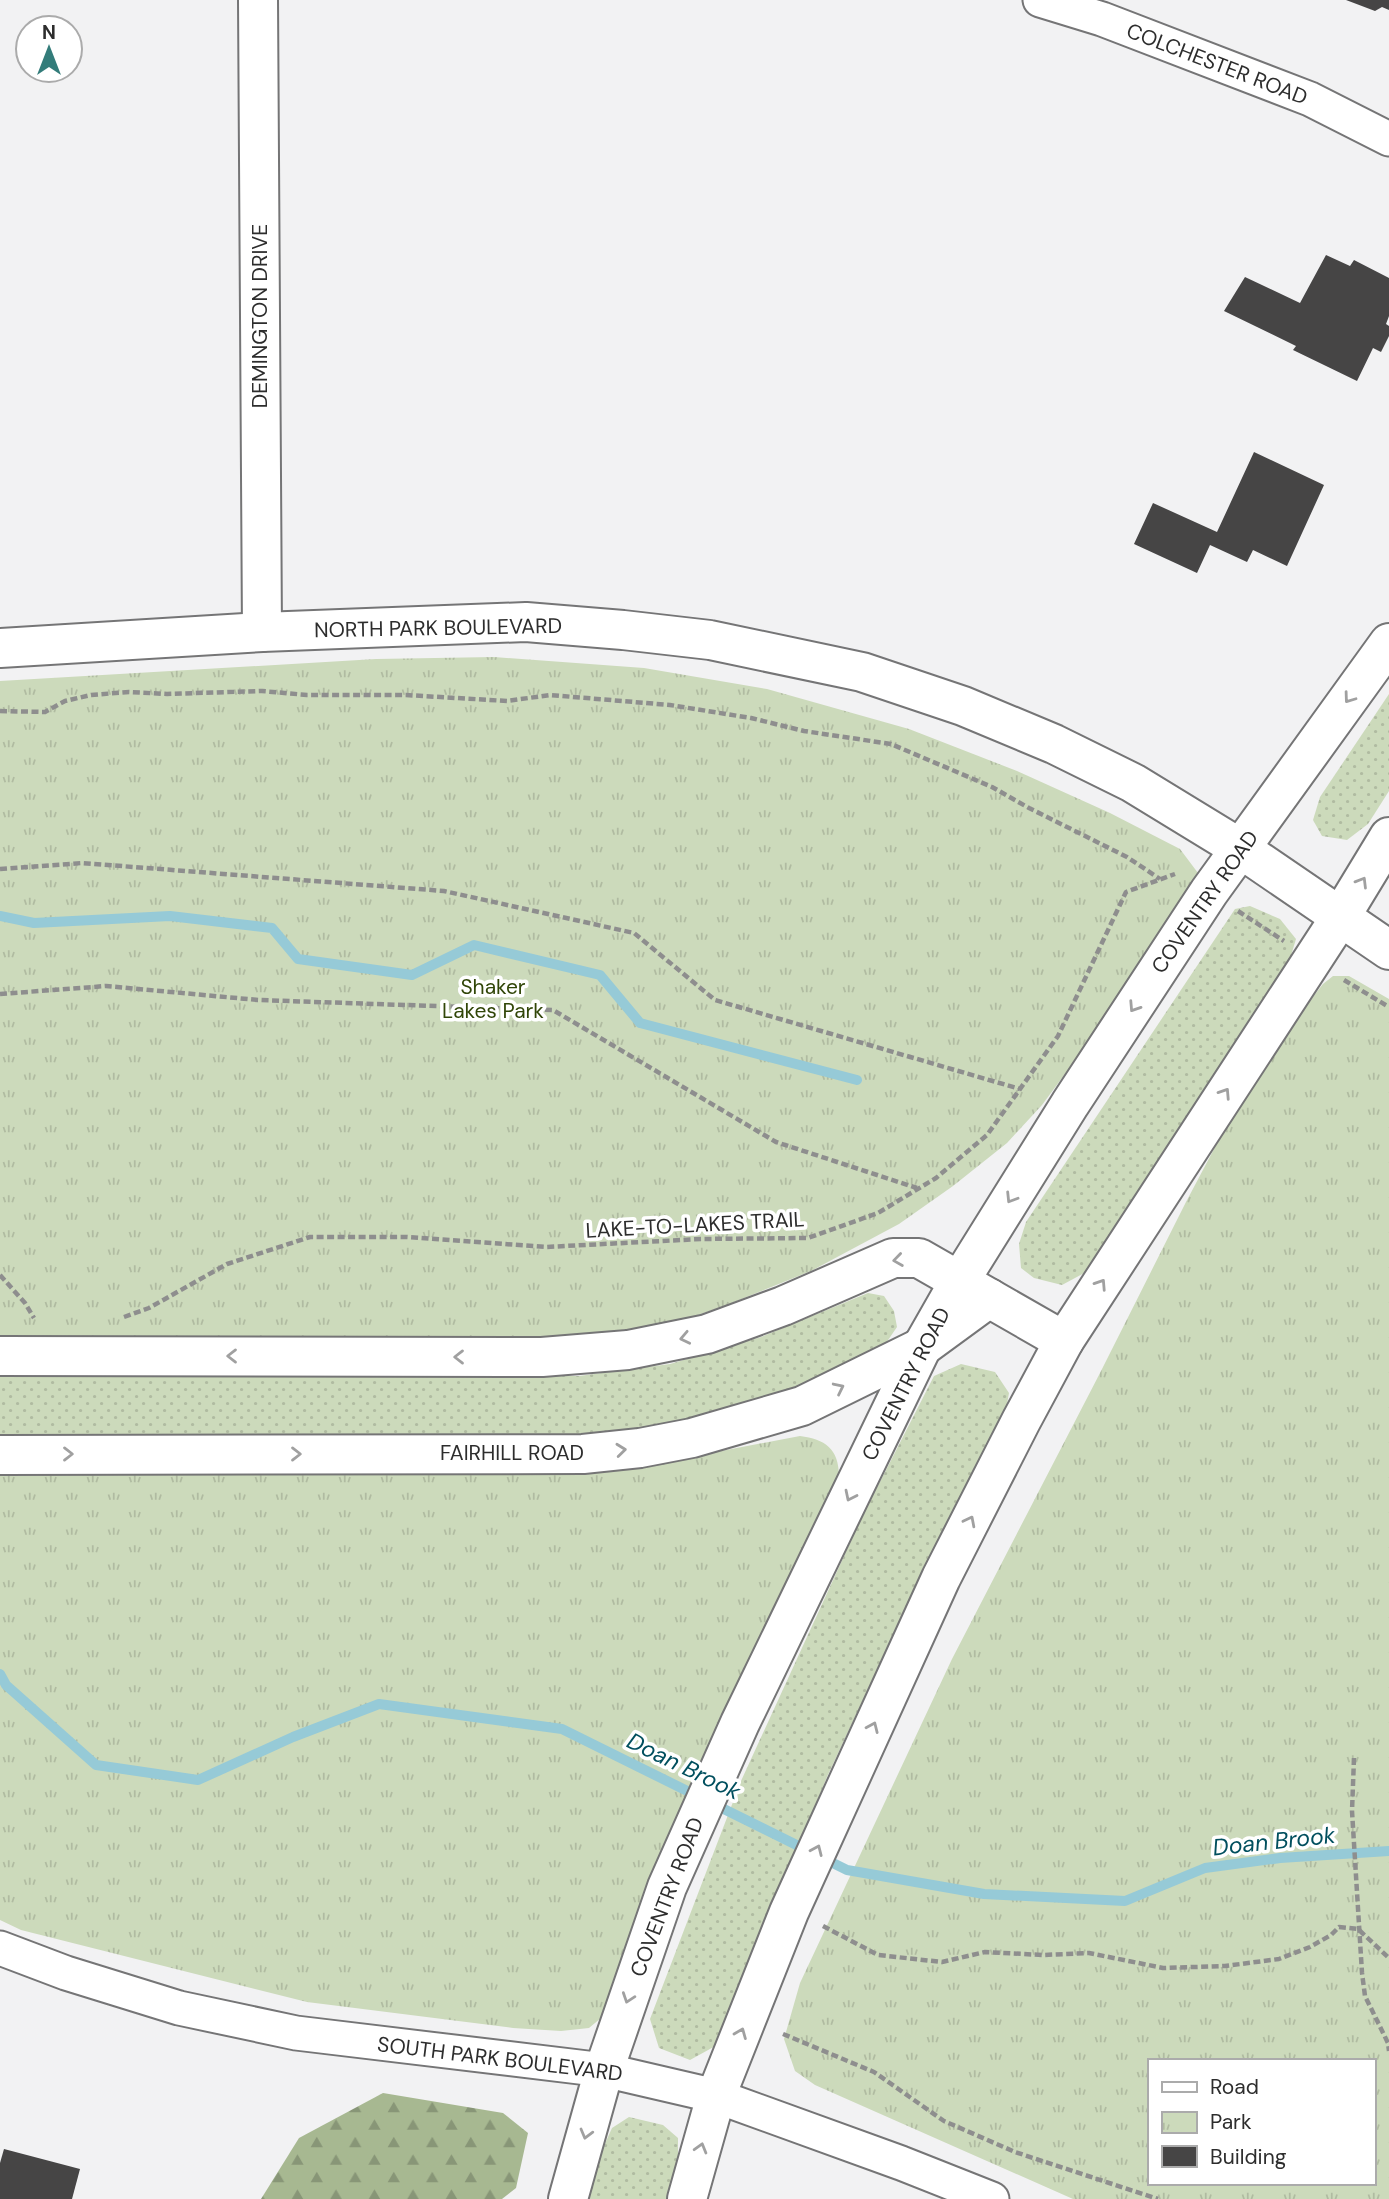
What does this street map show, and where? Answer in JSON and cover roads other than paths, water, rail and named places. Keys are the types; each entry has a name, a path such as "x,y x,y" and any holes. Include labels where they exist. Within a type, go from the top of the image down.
{"street":[{"name":"DEMINGTON DRIVE","path":"258,0 262,632"},
{"name":"COLCHESTER ROAD","path":"1040,0 1102,19 1310,99 1389,139"},
{"name":"NORTH PARK BOULEVARD","path":"0,648 262,632 526,622 710,640 862,672 963,706 1054,744 1133,783 1241,849 1389,950"},
{"name":"COVENTRY ROAD","path":"568,2199 604,2070 667,1887 740,1723 922,1347 974,1290 1070,1104 1209,892 1389,643"},
{"path":"687,2199 716,2096 806,1919 845,1789 941,1578 1014,1433 1064,1341 1322,966 1341,916 1389,837"},
{"path":"0,1356 541,1357 628,1350 707,1334 783,1306 894,1258 919,1258 1064,1341"},
{"name":"FAIRHILL ROAD","path":"0,1455 583,1454 640,1448 692,1437 802,1406 922,1347"},
{"name":"SOUTH PARK BOULEVARD","path":"0,1948 66,1973 168,2004 296,2033 604,2070 716,2096 992,2199"}],"waterway":[{"path":"0,916 34,923 170,916 272,928 298,959 412,975 474,945 600,975 640,1023 857,1080"},
{"name":"Doan Brook","path":"0,1674 6,1685 96,1765 198,1780 293,1737 379,1704 562,1729 847,1870 984,1894 1125,1901 1205,1868 1280,1858 1389,1851"}],"park label":[{"name":"Shaker Lakes Park","path":"493,999"}]}
